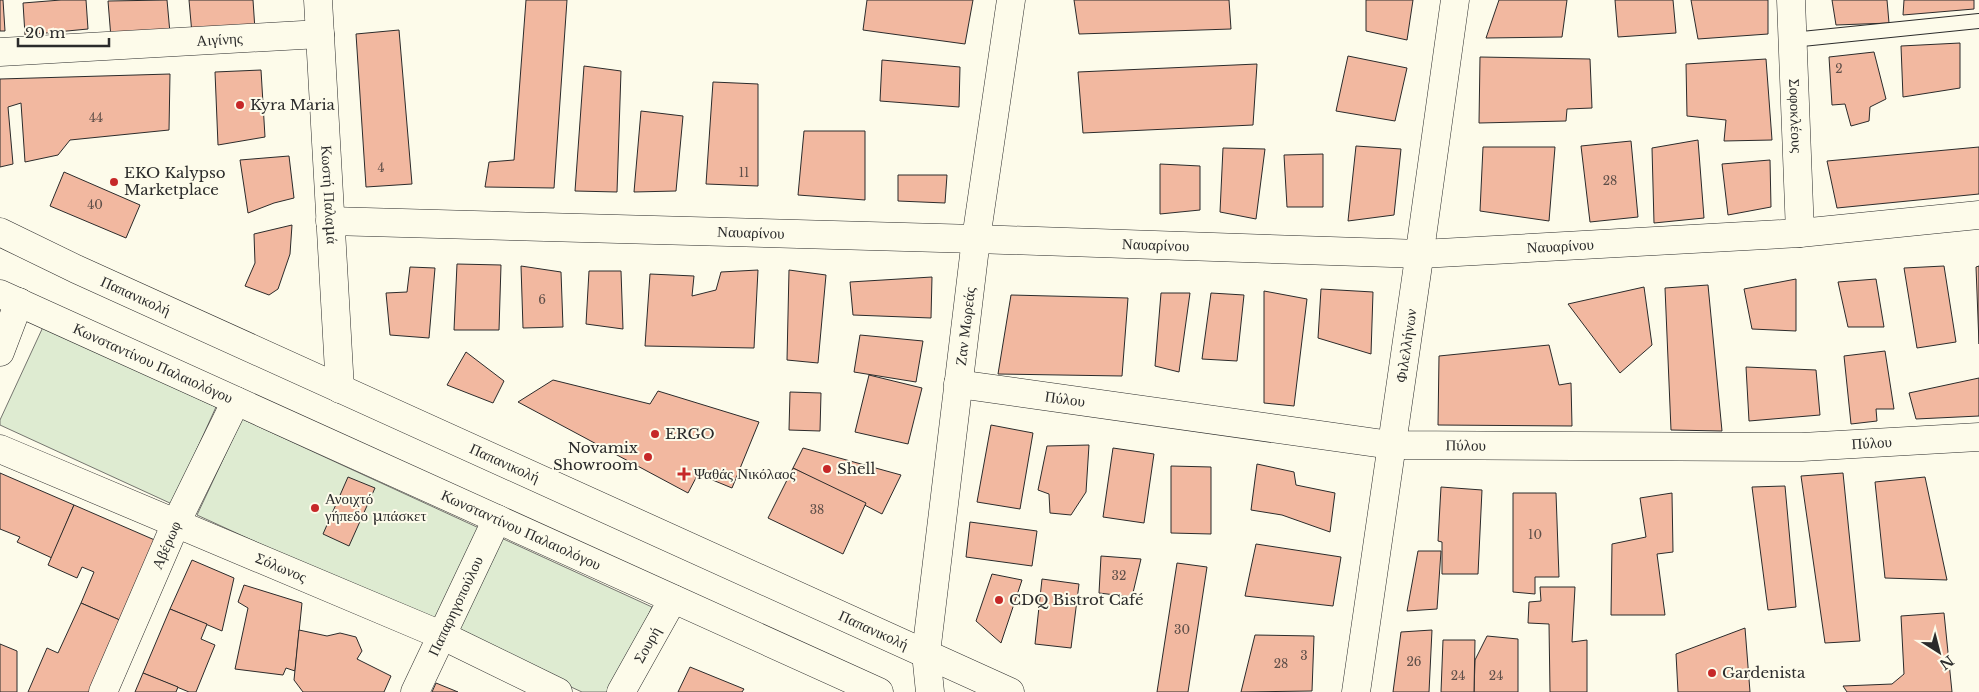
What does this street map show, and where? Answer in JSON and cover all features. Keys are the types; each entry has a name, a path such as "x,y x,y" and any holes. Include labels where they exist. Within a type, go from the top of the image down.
{"street":[{"name":"Κωστή Παλαμά","path":"318,0 340,389"},
{"name":"Ζαν Μωρεάς","path":"930,692 926,653 976,239 1011,0"},
{"name":"Φιλελλήνων","path":"1356,692 1421,254 1455,0"},
{"name":"Σοφοκλέους","path":"1791,0 1800,233"},
{"name":"Αιγίνης","path":"0,52 320,34"},
{"name":"Ναυαρίνου","path":"330,221 976,239 1421,254 1800,233 1979,216"},
{"name":"Παπανικολή","path":"0,232 76,269 1010,692"},
{"path":"0,352 10,298"},
{"name":"Κωνσταντίνου Παλαιολόγου","path":"10,298 878,692"},
{"name":"Πύλου","path":"958,384 1391,446 1802,447 1979,437"},
{"name":"Αβέρωφ","path":"103,692 176,523 236,401"},
{"name":"Σόλωνος","path":"0,449 441,635 558,692"},
{"name":"Παπαρηγοπούλου","path":"415,692 497,519"},
{"name":"Σουρή","path":"621,692 673,599"}],"lane":[{"path":"1792,40 1979,21"}],"green space":[{"path":"43,327 216,407 172,504 0,425 0,420"},
{"path":"242,419 479,528 435,624 197,515"},
{"path":"497,536 652,607 613,692 582,692 453,633"}],"building":[{"path":"0,0 3,0 5,31 0,31"},
{"path":"86,0 88,29 25,35 23,3"},
{"path":"167,0 170,33 111,38 108,1"},
{"path":"189,0 253,0 255,30 192,34"},
{"path":"526,0 567,0 554,188 485,187 489,162 514,160"},
{"path":"867,0 973,0 965,44 863,30"},
{"path":"1074,0 1229,0 1231,29 1079,34"},
{"path":"1366,0 1413,0 1407,40 1366,31"},
{"path":"1499,0 1567,0 1562,37 1486,38"},
{"path":"1615,0 1673,0 1676,33 1618,37"},
{"path":"1691,0 1768,0 1768,34 1698,39"},
{"path":"1832,0 1887,0 1889,23 1836,25"},
{"path":"1904,0 1974,0 1974,9 1903,15"},
{"path":"399,30 412,184 366,187 356,34"},
{"path":"1960,43 1960,88 1903,97 1901,46"},
{"path":"1874,52 1886,99 1870,107 1869,121 1851,126 1845,104 1832,105 1829,57"},
{"path":"1348,56 1407,68 1395,121 1336,111"},
{"path":"1480,57 1590,59 1592,108 1567,109 1566,121 1479,123"},
{"path":"1766,59 1772,140 1724,141 1726,120 1687,116 1686,64"},
{"path":"882,60 960,67 959,107 880,101"},
{"path":"1257,64 1253,125 1083,133 1078,72"},
{"path":"584,66 621,71 617,192 575,191"},
{"name":"Kyra Maria","path":"261,70 265,137 218,145 215,72"},
{"path":"170,74 169,130 70,140 58,155 25,162 21,103 8,107 13,164 0,167 0,79"},
{"path":"713,82 758,84 758,186 706,184"},
{"path":"641,111 683,116 676,191 634,192"},
{"path":"804,131 865,131 865,200 798,195"},
{"path":"1698,140 1704,218 1654,223 1652,148"},
{"path":"1631,141 1638,217 1590,222 1581,146"},
{"path":"1356,146 1401,149 1394,215 1348,221"},
{"path":"1483,147 1555,147 1549,221 1480,211"},
{"path":"1979,147 1979,194 1837,208 1827,161"},
{"path":"1223,148 1265,149 1256,219 1220,212"},
{"path":"1323,154 1323,207 1287,207 1284,155"},
{"path":"289,156 294,198 248,213 240,160"},
{"path":"1770,160 1771,207 1728,215 1722,164"},
{"path":"1160,164 1200,166 1200,210 1160,214"},
{"path":"64,172 140,205 126,238 50,206"},
{"path":"898,175 947,175 945,203 898,201"},
{"path":"292,225 290,254 278,289 269,295 245,286 255,263 254,234"},
{"path":"457,264 501,265 499,330 454,330"},
{"path":"521,266 561,272 563,327 523,328"},
{"path":"1944,266 1956,342 1917,348 1904,268"},
{"path":"1979,266 1979,344 1976,267"},
{"path":"410,267 435,268 429,338 390,335 386,293 407,292"},
{"path":"758,270 754,348 645,346 650,274 694,276 692,296 716,290 721,272"},
{"path":"789,270 826,275 818,363 787,360"},
{"path":"589,271 621,271 623,329 586,324"},
{"path":"932,277 931,318 853,315 850,282"},
{"path":"1796,279 1796,331 1752,329 1744,289"},
{"path":"1876,279 1884,327 1848,327 1838,282"},
{"path":"1708,285 1722,431 1671,430 1665,288"},
{"path":"1644,287 1652,345 1620,373 1568,304"},
{"path":"1321,289 1373,292 1371,354 1318,338"},
{"path":"1264,291 1307,299 1294,406 1264,403"},
{"path":"1161,293 1190,293 1179,372 1155,366"},
{"path":"1211,293 1244,295 1237,361 1202,359"},
{"path":"1011,295 1128,298 1122,376 998,374"},
{"path":"860,335 923,341 916,382 854,372"},
{"path":"1549,345 1559,385 1571,383 1572,426 1438,425 1439,356"},
{"path":"1885,351 1894,409 1876,409 1877,421 1851,424 1844,356"},
{"path":"466,352 504,381 493,403 447,385"},
{"path":"1746,367 1816,370 1820,415 1749,421"},
{"path":"869,375 922,388 908,444 855,432"},
{"path":"1979,378 1979,416 1916,419 1909,393"},
{"path":"553,380 650,404 658,391 759,422 732,488 698,474 688,493 518,402"},
{"path":"790,392 821,393 820,431 789,430"},
{"path":"991,425 1033,433 1020,509 977,502"},
{"path":"1089,445 1086,492 1071,515 1050,513 1049,494 1038,490 1047,446"},
{"path":"803,448 901,475 882,514 793,468"},
{"path":"1113,448 1154,454 1144,523 1103,517"},
{"path":"1257,464 1294,472 1296,485 1335,493 1330,532 1282,515 1251,510"},
{"path":"1171,466 1211,467 1211,534 1171,533"},
{"path":"793,468 866,503 843,554 768,518"},
{"path":"0,473 74,505 52,558 17,542 20,537 0,529"},
{"path":"1843,473 1860,641 1825,643 1801,476"},
{"path":"348,477 375,488 349,546 323,534"},
{"path":"1925,477 1947,580 1885,578 1875,482"},
{"path":"1785,486 1796,607 1768,610 1752,487"},
{"path":"1441,487 1482,490 1478,574 1442,574 1442,542 1438,541"},
{"path":"1513,493 1556,493 1559,577 1535,577 1535,594 1513,592"},
{"path":"1672,493 1673,552 1657,554 1665,615 1611,615 1612,544 1646,537 1640,498"},
{"path":"74,505 157,541 122,621 81,603 94,572 82,567 77,578 48,565"},
{"path":"970,522 1037,531 1032,566 966,557"},
{"path":"1256,544 1341,557 1333,606 1245,596"},
{"path":"1418,551 1441,551 1437,609 1407,611"},
{"path":"1101,556 1141,559 1132,597 1099,593"},
{"path":"192,560 234,578 222,631 170,609"},
{"path":"1177,563 1207,567 1188,692 1157,692"},
{"name":"CDQ Bistrot Café","path":"992,574 1022,580 1001,643 976,621"},
{"path":"1042,579 1079,584 1071,648 1035,644"},
{"path":"244,585 302,603 295,671 286,668 283,675 235,669 248,608 238,602"},
{"path":"1540,587 1575,587 1572,642 1587,640 1587,692 1550,692 1549,624 1528,623 1529,602 1541,601"},
{"path":"81,603 122,621 91,692 28,692 47,648 58,653"},
{"path":"170,609 207,624 201,639 215,645 196,692 189,692 143,673"},
{"path":"1944,613 1952,692 1847,692 1843,686 1892,684 1904,674 1901,616"},
{"name":"Gardenista","path":"1745,628 1750,692 1678,692 1676,654"},
{"path":"299,630 327,636 340,633 356,637 362,651 357,659 391,676 384,692 303,692 294,680"},
{"path":"1432,630 1429,692 1393,692 1401,632"},
{"path":"1255,635 1314,636 1312,691 1241,692"},
{"path":"1487,636 1518,639 1518,692 1474,692 1475,660"},
{"path":"1443,640 1475,640 1474,692 1441,692"},
{"path":"0,644 17,651 17,692 0,692"},
{"path":"690,667 744,689 742,692 678,692"},
{"path":"143,673 178,687 176,692 135,692"},
{"path":"436,683 458,692 432,692"}],"place":[{"name":"Kyra Maria","path":"240,105"},
{"name":"EKO Kalypso Marketplace","path":"114,182"},
{"name":"ERGO","path":"655,434"},
{"name":"Novamix Showroom","path":"648,457"},
{"name":"Shell","path":"827,469"},
{"name":"Ψαθάς Νικόλαος","path":"684,474"},
{"name":"Ανοιχτό γήπεδο μπάσκετ","path":"315,508"},
{"name":"CDQ Bistrot Café","path":"999,600"},
{"name":"Gardenista","path":"1712,673"}]}
